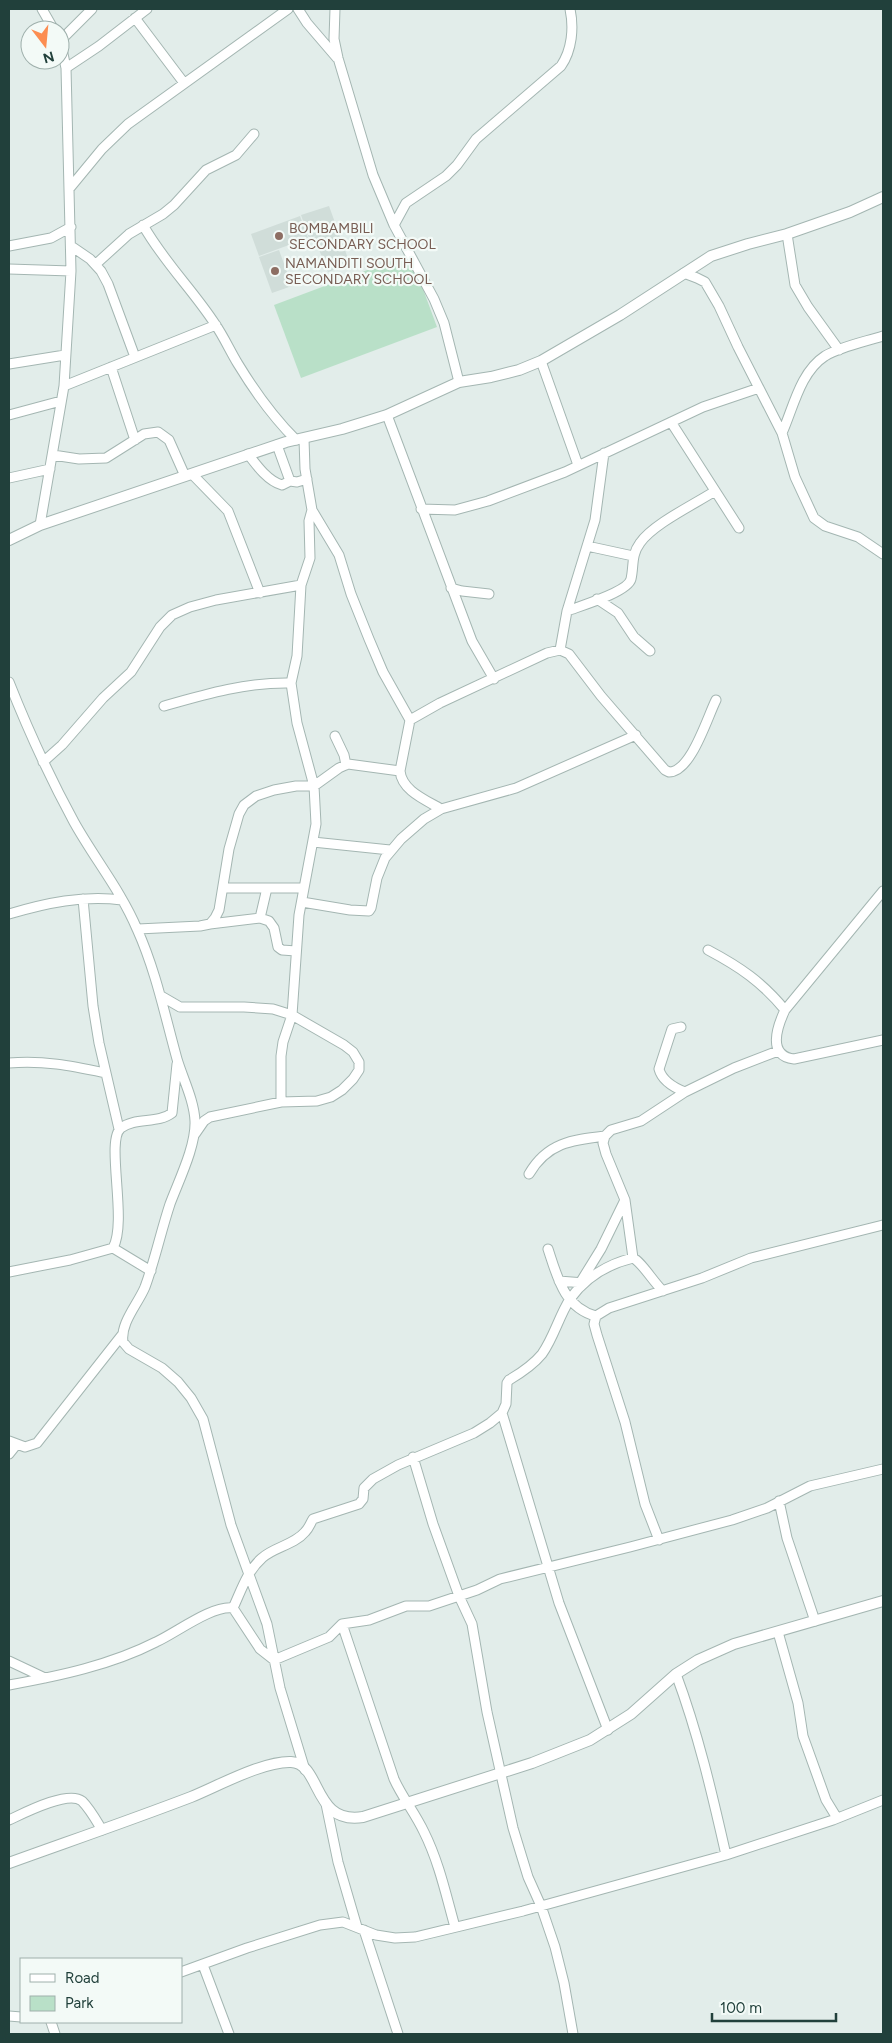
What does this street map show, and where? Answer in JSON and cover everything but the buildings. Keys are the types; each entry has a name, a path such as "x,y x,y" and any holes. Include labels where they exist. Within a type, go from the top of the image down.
{"street":[{"path":"42,9 48,20"},
{"path":"70,31 92,9"},
{"path":"70,65 99,46 147,9"},
{"path":"69,189 114,136 184,83 288,9"},
{"path":"298,9 318,37 338,58"},
{"path":"335,9 334,40 338,58 373,175 394,225 434,299 444,323 459,382"},
{"path":"394,225 406,203 446,176 457,165 476,139 561,66 570,48 570,9"},
{"path":"135,18 184,83"},
{"path":"40,525 64,386 72,270 66,70"},
{"path":"96,264 118,243 174,205 206,170 236,156 254,134"},
{"path":"9,542 40,525 248,454 387,415 459,382 520,370 541,361 612,319 711,256 787,234 850,212 883,197"},
{"path":"143,225 216,325 262,402 283,429 300,439 312,510 339,555 351,594 372,647 383,672 410,720 400,778 405,785 441,809"},
{"path":"9,246 51,238 70,227"},
{"path":"787,234 795,284 808,307 839,350"},
{"path":"71,246 96,264 108,284 136,357"},
{"path":"9,269 72,270"},
{"path":"684,274 704,282 710,290 782,434 795,477 814,518 826,526 858,537 883,554"},
{"path":"64,386 216,325"},
{"path":"782,434 801,386 810,370 824,357 839,350 883,336"},
{"path":"9,364 65,354"},
{"path":"541,361 578,466"},
{"path":"111,367 135,440"},
{"path":"421,509 455,510 528,486 578,466 703,407 759,388"},
{"path":"9,416 61,401"},
{"path":"387,415 472,641 494,679"},
{"path":"671,422 739,528"},
{"path":"53,456 79,459 106,458 144,434 158,432 169,440 189,475 228,511 260,593"},
{"path":"277,445 290,481"},
{"path":"560,650 567,611 595,520 604,453"},
{"path":"248,454 259,468 282,485 290,481 297,482 307,479"},
{"path":"9,478 50,469"},
{"path":"567,611 627,585 631,580 632,556 640,542 650,532 715,491"},
{"path":"281,1102 281,1056 292,1015 296,984 296,951 302,902 316,824 314,786 295,714 291,683 296,656 301,585 310,558 309,521 312,510"},
{"path":"587,546 632,556"},
{"path":"43,762 62,745 103,698 131,672 160,627 172,615 190,607 216,600 301,585"},
{"path":"451,588 489,594"},
{"path":"597,599 618,613 634,637 650,651"},
{"path":"410,720 440,703 547,653 560,650 569,654 601,696 665,770 674,772 679,770 694,749 716,700"},
{"path":"9,682 43,762 75,823 138,930 192,1104 195,1120 194,1136"},
{"path":"164,706 241,686 291,683"},
{"path":"302,902 350,910 369,911 372,908 377,878 384,858 390,850 424,820 441,809 516,788 636,735"},
{"path":"334,736 344,755 346,765"},
{"path":"210,924 219,910 229,849 239,814 244,805 256,796 274,790 296,786 314,786 338,768 346,765 400,771"},
{"path":"313,842 390,850"},
{"path":"224,888 304,888"},
{"path":"260,918 267,888"},
{"path":"883,891 785,1010 777,1027 776,1041 778,1051 786,1058 794,1059 883,1040"},
{"path":"9,1272 70,1260 113,1248 118,1240 120,1224 115,1141 119,1129 98,1043 83,898"},
{"path":"9,914 64,900 106,898 122,900"},
{"path":"138,930 200,926 260,918 272,923 278,947 282,950 296,951"},
{"path":"708,950 730,962 762,984 785,1010"},
{"path":"9,1454 13,1442 25,1447 37,1443 122,1336 151,1271 170,1206 194,1136 204,1121 210,1117 281,1102 317,1101 331,1098 342,1090 359,1070 359,1062 353,1052 292,1015 263,1009 180,1007 160,996"},
{"path":"681,1026 672,1029 660,1069 663,1078 686,1092"},
{"path":"529,1174 543,1155 554,1147 569,1142 605,1136 612,1130 646,1118 686,1092 734,1068 778,1051"},
{"path":"9,1063 33,1061 68,1065 106,1073"},
{"path":"119,1129 126,1125 166,1118 172,1113 178,1061"},
{"path":"605,1136 603,1143 606,1154 625,1200 633,1258"},
{"path":"233,1608 248,1575 264,1557 302,1536 309,1528 312,1519 359,1504 362,1502 364,1488 367,1484 414,1457 474,1433 502,1413 506,1404 507,1383 532,1364 542,1353 570,1300 601,1249 625,1200"},
{"path":"660,1540 646,1504 625,1422 596,1335 594,1324 596,1316 609,1308 663,1291 751,1258 883,1225"},
{"path":"113,1248 151,1271"},
{"path":"548,1249 559,1281 570,1300 579,1309 596,1316"},
{"path":"559,1281 582,1283 596,1273 619,1262 633,1258 638,1260 654,1283 663,1291"},
{"path":"122,1336 123,1342 128,1349 162,1368 178,1382 204,1419 231,1524 267,1624 280,1688 305,1770 326,1804 334,1812 345,1818 354,1818 551,1756 608,1730 650,1699 676,1674 698,1660 734,1644 883,1601"},
{"path":"502,1413 559,1602 608,1730"},
{"path":"414,1457 433,1524 473,1630 480,1678 500,1773 521,1855 528,1877 541,1906 564,1983 573,2034"},
{"path":"274,1660 329,1637 342,1624 369,1620 406,1606 429,1606 459,1596 500,1578 660,1540 757,1512 810,1486 883,1469"},
{"path":"779,1501 786,1538 815,1621"},
{"path":"239,1595 253,1588"},
{"path":"9,1685 59,1676 132,1653 209,1614 227,1607 233,1608 260,1649 274,1660"},
{"path":"342,1624 394,1779 418,1820 430,1846 455,1927"},
{"path":"778,1632 798,1703 803,1736 826,1800 837,1818"},
{"path":"9,1661 46,1678"},
{"path":"676,1674 696,1730 726,1854"},
{"path":"9,1863 102,1830 267,1766 283,1762 296,1762 305,1770"},
{"path":"9,1820 61,1798 73,1797 81,1800 102,1830"},
{"path":"182,1972 247,1948 320,1925 343,1922 376,1935 395,1938 415,1937 649,1877 837,1818 883,1800"},
{"path":"326,1804 337,1854 360,1929 398,2034"},
{"path":"203,1965 230,2034"}],"shaded area":[{"path":"329,206 350,264 328,272 314,237 318,235 309,238 301,215"},
{"name":"BOMBAMBILI SECONDARY SCHOOL","path":"300,216 308,238 259,256 251,234"},
{"name":"NAMANDITI SOUTH SECONDARY SCHOOL","path":"279,250 292,286 272,293 259,257"}],"green space":[{"path":"410,254 437,327 301,378 274,305"}],"place":[{"name":"BOMBAMBILI SECONDARY SCHOOL","path":"279,236"},
{"name":"NAMANDITI SOUTH SECONDARY SCHOOL","path":"275,271"}]}
